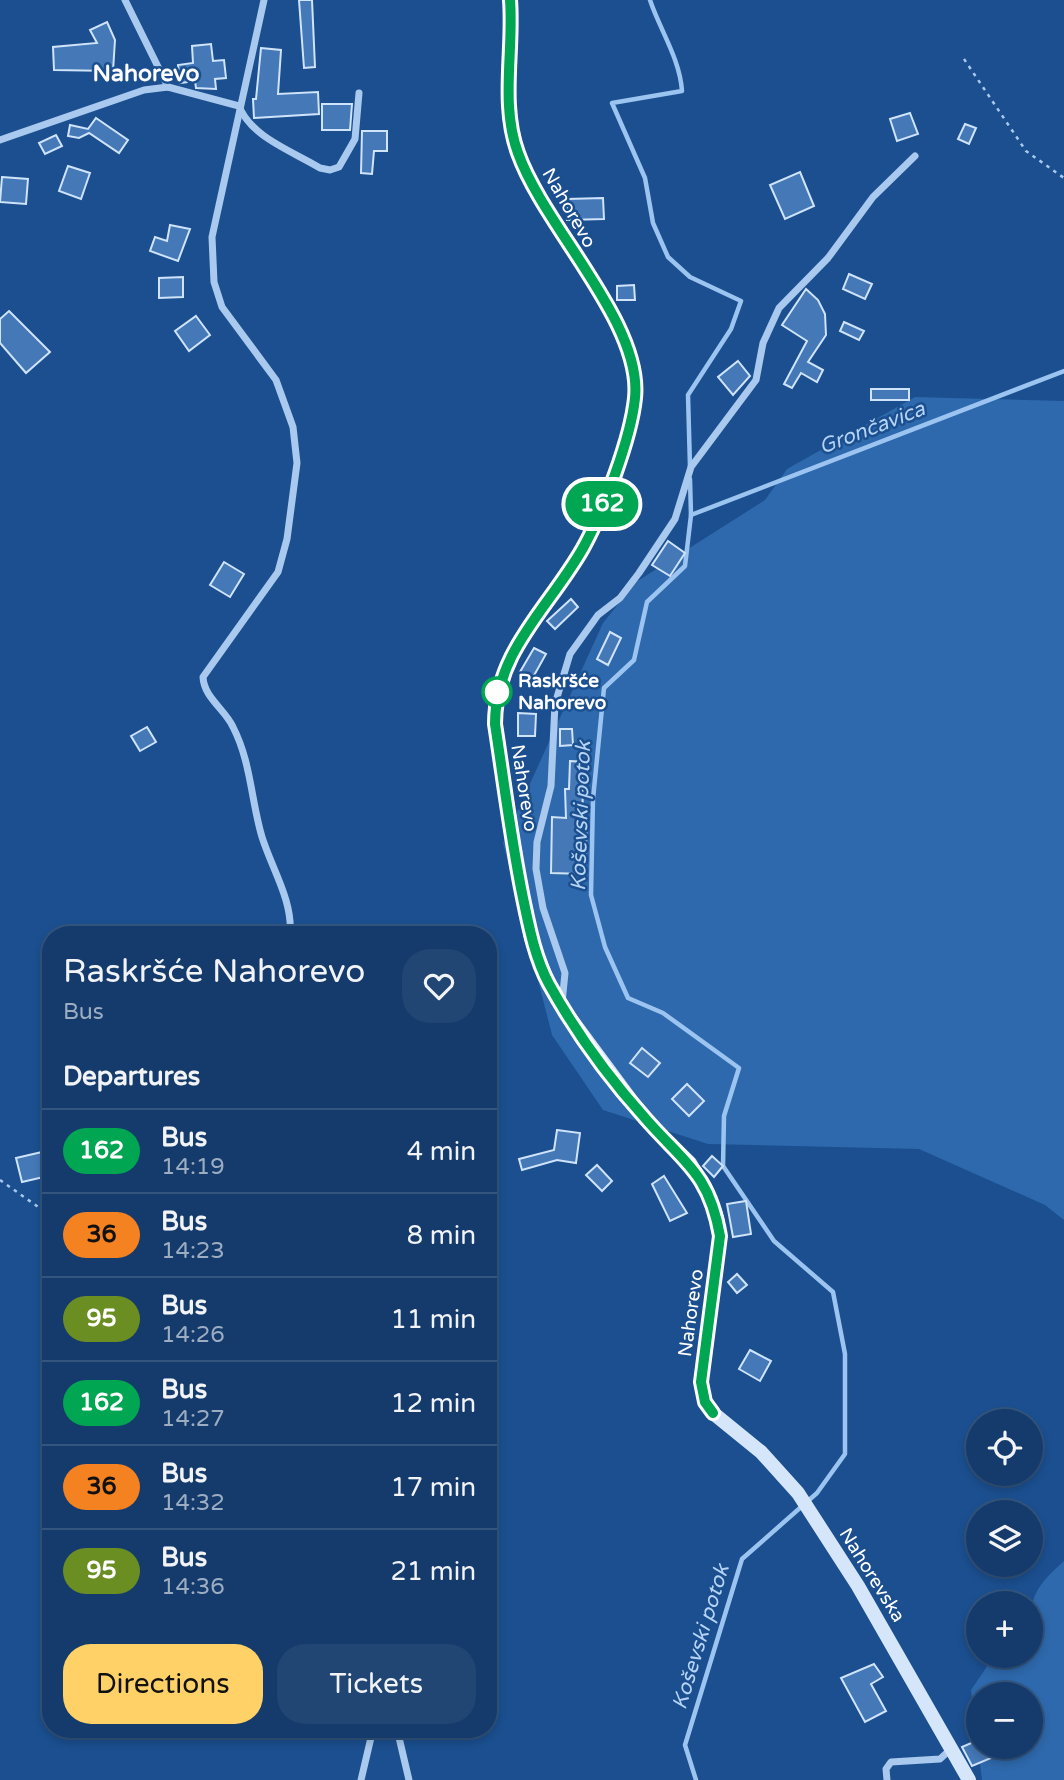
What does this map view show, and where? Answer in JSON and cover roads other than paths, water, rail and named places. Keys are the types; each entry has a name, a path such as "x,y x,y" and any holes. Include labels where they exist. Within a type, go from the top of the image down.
{"street":[{"path":"125,0 168,87"},
{"path":"264,0 212,237 214,282 222,307 276,380 293,427 297,463 288,539 278,572 207,667 203,688 232,724 246,757 261,835 292,918 291,926"},
{"name":"Nahorevo","path":"510,0 509,98 517,151 535,195 625,338 635,371 635,398 628,429 603,502 583,548 503,671 495,698 495,724 531,938 547,980 562,1007 645,1119 690,1163 708,1194 720,1236 701,1382 705,1402 713,1413"},
{"path":"0,140 145,90 168,87 239,106"},
{"path":"239,106 245,121 256,131 320,168 330,170 339,167 355,139 359,93"},
{"path":"562,1007 565,973 539,892 536,869 537,842 551,786 555,704 570,654 598,615 620,598 665,536 675,519 691,467 756,380 763,344 779,308 828,258 873,197 915,156"},
{"name":"Nahorevska","path":"713,1413 761,1452 800,1495 858,1586 969,1780"},
{"path":"361,1780 371,1738"},
{"path":"398,1738 409,1780"},
{"path":"887,1780 886,1769 891,1762 940,1759 952,1748"}],"waterway":[{"path":"650,0 674,56 682,91 612,103 645,178 653,223 668,257 690,277 741,301 731,329 688,395 690,467"},
{"name":"Grončavica","path":"691,515 1064,371"},
{"name":"Koševski potok","path":"690,479 691,515 685,566 647,602 634,660 604,688 593,799 591,895 605,947 628,998 663,1013 739,1068 724,1116 723,1166 774,1241 833,1292 845,1354 845,1454 817,1493 742,1559 685,1745 696,1780"}],"place":[{"name":"Raskršće Nahorevo","path":"497,692"}],"district":[{"name":"Nahorevo","path":"146,74"}]}
